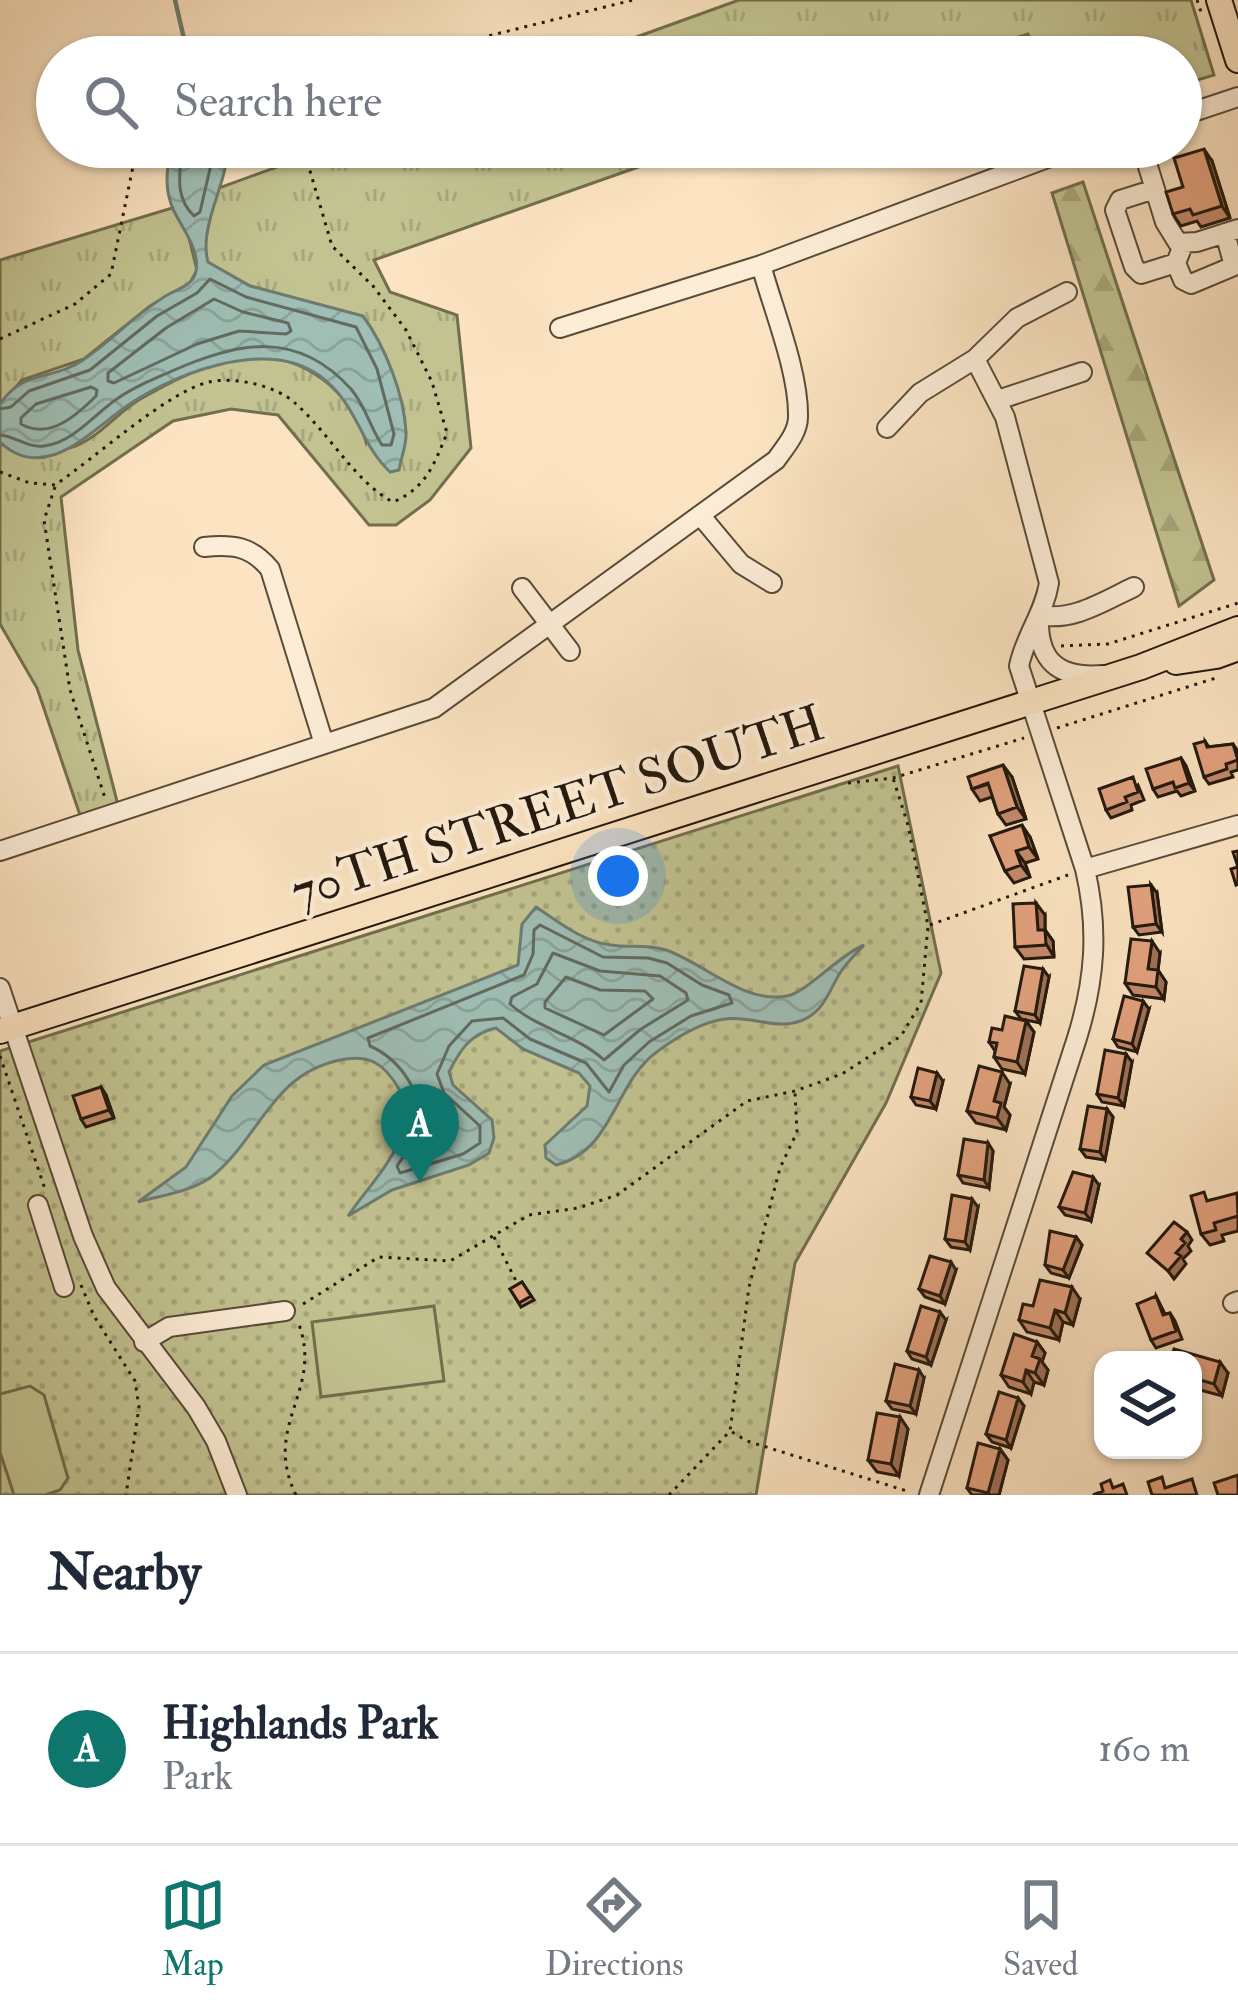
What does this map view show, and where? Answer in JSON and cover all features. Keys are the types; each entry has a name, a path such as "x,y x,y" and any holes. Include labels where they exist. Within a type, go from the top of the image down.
{"main road":[{"path":"1219,0 1238,60"},
{"name":"70TH STREET SOUTH","path":"7,1029 1131,670 1238,629"},
{"name":"70TH STREET SOUTH","path":"1131,670 1238,648"}],"street":[{"path":"1202,109 1238,97"},
{"path":"560,328 761,265 1021,168"},
{"path":"1148,168 1179,254 1183,280 1191,284 1234,266 1232,231 1179,254 1141,274 1134,267 1114,210 1120,200 1155,189"},
{"path":"0,850 434,708 776,460 798,419 761,265"},
{"path":"887,428 920,393 974,359 1017,318 1067,292"},
{"path":"974,359 998,400 1049,584 1038,640 1044,657 1064,671 1094,676 1131,670"},
{"path":"998,400 1082,372"},
{"path":"700,515 742,564 772,583"},
{"path":"204,547 231,544 256,553 270,569 324,744"},
{"path":"1040,615 1056,618 1078,612 1134,587"},
{"path":"522,588 570,651"},
{"path":"929,1495 1091,993 1095,937 1085,869 1019,666 1024,639 1040,615"},
{"path":"1085,869 1238,824"},
{"path":"0,988 7,1029 106,1288 196,1407 216,1441 237,1495"},
{"path":"44,1205 51,1246 71,1283"},
{"path":"51,1246 83,1236"},
{"path":"144,1342 169,1327 289,1310"}],"path":[{"path":"488,36 633,0"},
{"path":"0,339 74,304 112,274 134,168"},
{"path":"110,812 70,690 44,520 56,485 166,402 211,381 257,385 292,399 349,459 372,491 393,502 415,493 423,484 448,434 431,382 406,330 374,286 332,246 309,168"},
{"path":"0,472 30,483 56,485"},
{"path":"1042,650 1108,644 1238,604"},
{"path":"839,784 893,778 1221,676"},
{"path":"296,1495 283,1454 289,1418 307,1370 307,1353 289,1310 379,1257 441,1262 529,1216 578,1208 616,1195 747,1101 842,1074 907,1030 921,1003 928,926 908,825 893,778"},
{"path":"928,926 1085,869"},
{"path":"0,1056 44,1205"},
{"path":"669,1495 730,1431 749,1287 780,1168 797,1132 795,1091"},
{"path":"493,1236 516,1281"},
{"path":"71,1283 135,1381 139,1408 126,1495"},
{"path":"730,1431 748,1441 919,1495"}],"green space":[{"path":"739,0 1191,0 1214,75 1202,79 1202,36 639,36"},
{"path":"274,168 635,168 374,260 390,292 457,315 471,448 430,500 396,525 369,525 278,415 231,409 173,421 61,497 78,650 119,809 82,821 37,688 0,624 0,442 50,449 76,446 167,384 208,366 268,357 306,369 337,392 366,442 389,365 362,316 250,286 207,262 204,248 216,189"},
{"path":"1083,182 1214,580 1179,606 1052,193"},
{"path":"172,208 188,234 197,270 190,283 150,306 84,359 22,380 0,404 0,260"},
{"path":"898,766 941,973 886,1103 795,1263 756,1495 0,1495 0,1051"},
{"path":"434,1306 444,1381 321,1397 312,1322"},
{"path":"30,1386 44,1395 68,1478 60,1490 45,1495 14,1495 0,1452 0,1394"}],"water":[{"path":"224,168 207,233 208,262 250,286 363,316 386,356 402,402 406,437 399,470 390,472 380,461 333,387 298,365 273,360 218,365 164,385 78,443 47,457 16,453 0,442 0,404 9,393 27,381 80,362 195,276 193,247 174,211 167,171"},
{"path":"536,907 591,940 666,950 739,988 771,997 795,993 864,945 842,969 823,1004 807,1018 787,1024 735,1018 716,1021 665,1046 643,1064 590,1146 556,1165 546,1158 545,1145 587,1106 590,1086 579,1073 523,1049 496,1028 467,1044 449,1072 453,1085 492,1120 494,1138 489,1153 469,1165 392,1190 348,1216 392,1156 405,1122 405,1106 388,1073 375,1062 350,1058 317,1067 283,1091 231,1158 207,1180 138,1202 186,1167 232,1096 264,1065 518,965 522,924"}],"building":[{"path":"1202,150 1222,206 1193,215 1190,209 1173,214 1166,192 1183,187 1177,168 1202,168"},
{"path":"1205,741 1207,747 1233,744 1238,760 1204,777 1194,744"},
{"path":"1181,758 1189,783 1175,788 1173,782 1153,789 1146,769"},
{"path":"1003,765 1017,807 998,814 988,783 972,789 968,777"},
{"path":"1133,777 1138,792 1106,810 1099,789"},
{"path":"1022,825 1029,847 1016,851 1021,865 1005,871 990,836"},
{"path":"1151,885 1156,924 1133,927 1128,887"},
{"path":"1036,903 1038,930 1045,930 1046,945 1015,947 1013,904"},
{"path":"1131,939 1152,941 1148,969 1158,970 1156,987 1125,983"},
{"path":"1024,966 1043,969 1035,1015 1015,1011"},
{"path":"1124,996 1143,1001 1132,1044 1113,1039"},
{"path":"1005,1016 1026,1021 1017,1062 994,1057 997,1043 989,1042 992,1028 1002,1030"},
{"path":"1105,1050 1126,1054 1118,1098 1097,1094"},
{"path":"979,1066 1002,1072 994,1101 1001,1103 997,1118 967,1111"},
{"path":"918,1068 937,1073 930,1101 911,1097"},
{"path":"101,1087 109,1110 81,1119 73,1096"},
{"path":"1088,1106 1107,1109 1100,1152 1080,1149"},
{"path":"964,1139 988,1143 984,1180 958,1175"},
{"path":"1073,1172 1093,1177 1085,1213 1059,1207"},
{"path":"1204,1192 1207,1201 1237,1193 1238,1216 1214,1223 1216,1230 1201,1234 1191,1196"},
{"path":"952,1195 972,1199 965,1242 945,1239"},
{"path":"1174,1222 1187,1232 1176,1253 1181,1256 1168,1271 1147,1253"},
{"path":"1050,1231 1076,1237 1063,1270 1045,1265"},
{"path":"930,1256 951,1262 940,1296 919,1289"},
{"path":"1040,1280 1072,1287 1065,1313 1055,1310 1050,1328 1019,1320 1023,1304 1033,1306"},
{"path":"522,1282 531,1296 519,1303 510,1289"},
{"path":"1156,1296 1163,1315 1170,1313 1176,1331 1151,1340 1137,1304"},
{"path":"921,1306 940,1312 926,1357 907,1351"},
{"path":"1014,1334 1037,1342 1032,1356 1040,1359 1035,1373 1026,1370 1023,1382 1001,1375"},
{"path":"1202,1357 1220,1362 1214,1384 1202,1381"},
{"path":"895,1364 919,1370 910,1406 886,1401"},
{"path":"999,1392 1018,1398 1006,1440 986,1434"},
{"path":"877,1413 900,1417 891,1464 868,1460"},
{"path":"978,1443 1000,1449 988,1493 967,1488"},
{"path":"1238,1475 1238,1495 1218,1495 1214,1483"},
{"path":"1162,1477 1165,1488 1192,1479 1197,1495 1152,1495 1148,1482"},
{"path":"1110,1480 1113,1488 1123,1484 1127,1495 1093,1495 1103,1491 1101,1484"}],"waterway":[{"path":"175,0 183,36"}],"place":[{"name":"Highlands Park","path":"420,1183"}]}
